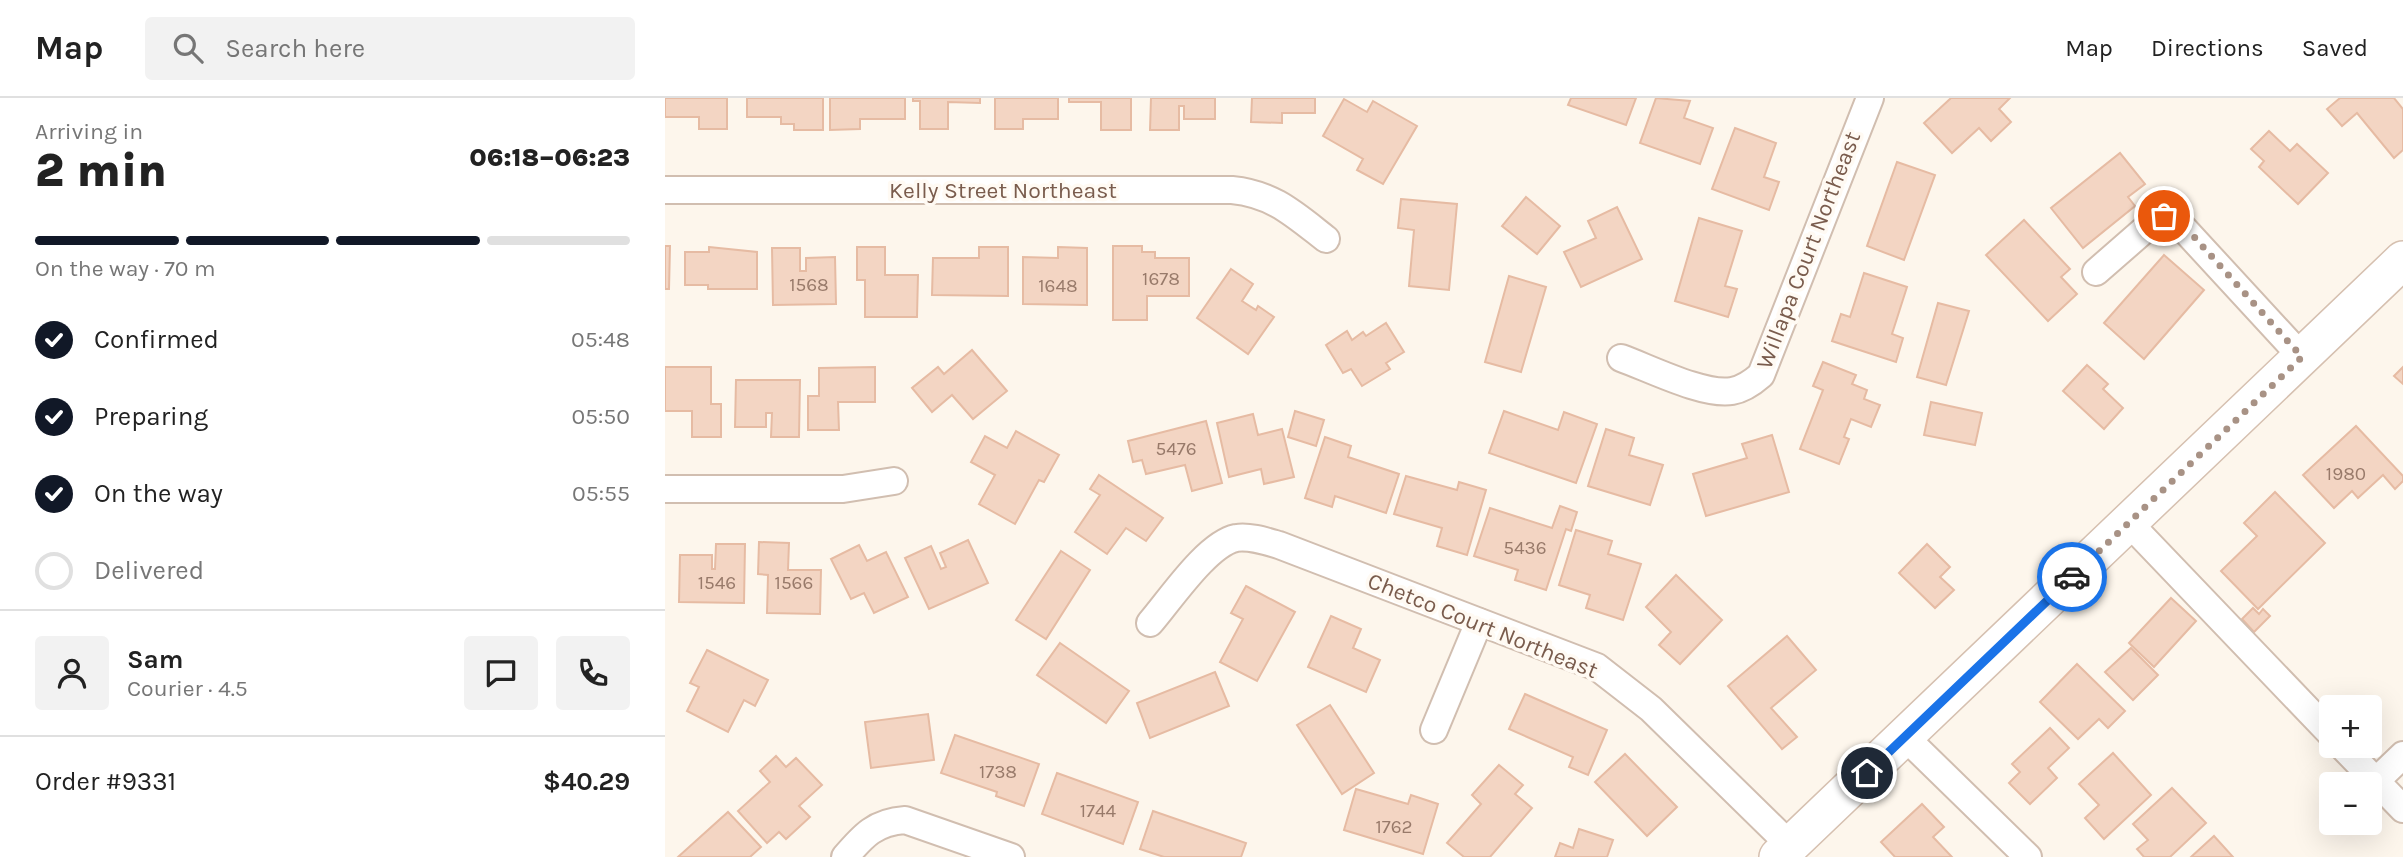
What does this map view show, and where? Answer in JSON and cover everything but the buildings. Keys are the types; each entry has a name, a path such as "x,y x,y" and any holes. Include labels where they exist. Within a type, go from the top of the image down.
{"main road":[{"path":"1784,851 2403,260"}],"street":[{"name":"Willapa Court Northeast","path":"1621,358 1710,390 1732,391 1749,385 1761,375 1860,100"},
{"name":"Kelly Street Northeast","path":"665,190 1232,190 1258,192 1281,204 1326,239"},
{"path":"2096,272 2159,217 2172,216 2302,357"},
{"path":"665,489 843,489 894,481"},
{"path":"2129,523 2319,721"},
{"name":"Chetco Court Northeast","path":"1150,623 1216,547 1235,538 1255,538 1279,545 1597,667 1630,690 1784,851"},
{"path":"1434,730 1479,622"},
{"path":"1905,737 2028,857"},
{"path":"2382,775 2403,755"},
{"path":"2354,758 2367,772"},
{"path":"2382,787 2403,809"},
{"path":"845,857 868,830 889,821 905,820 1011,857"}],"way so far":[{"path":"2072,577 2302,357 2178,219 2164,216"}],"route":[{"path":"1867,773 2072,577"}]}
